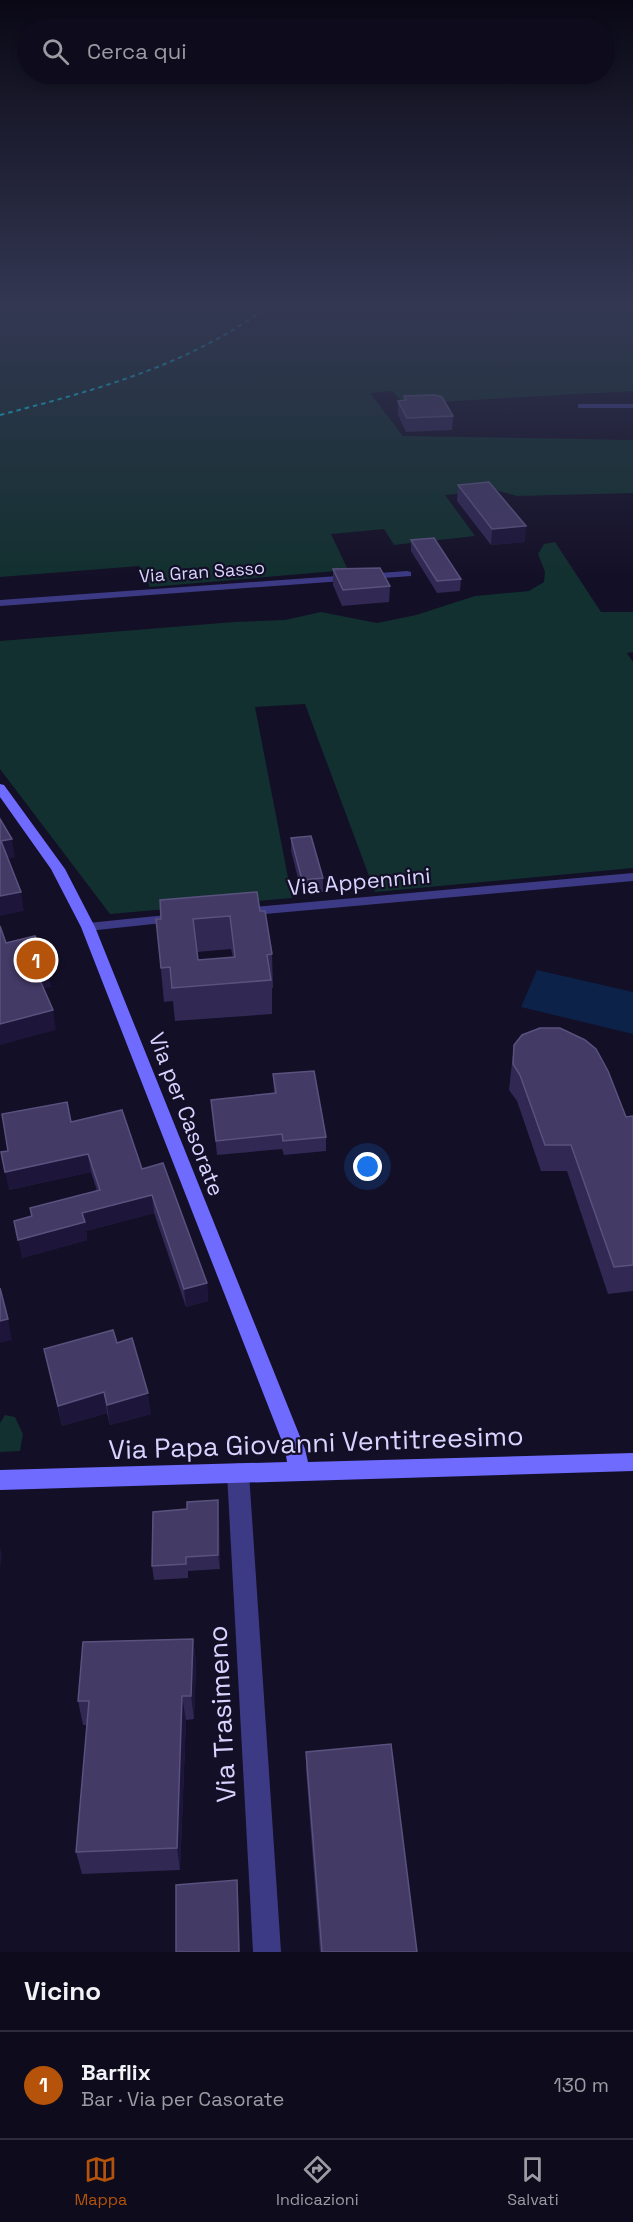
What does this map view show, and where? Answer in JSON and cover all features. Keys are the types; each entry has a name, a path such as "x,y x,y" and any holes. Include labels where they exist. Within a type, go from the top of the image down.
{"street":[{"path":"581,406 633,406"},
{"name":"Via Gran Sasso","path":"0,603 407,574"},
{"name":"Via per Casorate","path":"0,788 58,869 88,927 295,1449 300,1472"},
{"name":"Via Appennini","path":"228,914 633,877"},
{"path":"88,927 192,917"},
{"name":"Via Papa Giovanni Ventitreesimo","path":"0,1480 633,1462"},
{"name":"Via Trasimeno","path":"238,1473 267,1952"}],"green space":[{"path":"0,397 373,397 403,436 633,440 633,493 517,496 496,490 445,495 475,536 394,545 384,529 331,534 348,570 150,587 139,566 0,577"},
{"path":"398,397 526,397 404,404"},
{"path":"555,542 601,612 633,612 633,652 627,653 633,662 633,868 375,892 305,704 255,707 292,898 110,914 0,769 0,641 285,620 321,612 377,623 416,615 475,596 529,591 544,582 545,572 538,554 544,544"},
{"path":"5,1415 15,1417 23,1434 20,1451 0,1452 0,1423"}],"water":[{"path":"537,970 633,992 633,1034 521,1007"}],"building":[{"path":"405,397 442,397 453,416 407,418 398,401 406,400"},
{"path":"489,482 526,526 492,529 458,485"},
{"path":"434,538 461,579 437,581 411,540"},
{"path":"380,568 390,586 343,590 333,569"},
{"path":"0,819 12,839 1,841 21,892 0,896"},
{"path":"311,836 323,878 302,880 291,838"},
{"path":"257,892 260,911 265,911 272,954 267,955 271,980 172,988 170,967 161,968 156,919 161,919 160,900","holes":["230,916 235,957 198,960 193,919"]},
{"path":"0,926 6,943 35,936 48,968 36,971 53,1010 0,1024"},
{"path":"540,1028 560,1028 585,1040 596,1049 608,1071 626,1117 633,1116 633,1265 614,1267 571,1145 545,1145 520,1075 513,1064 514,1045 522,1035"},
{"path":"314,1071 326,1137 283,1141 282,1134 216,1141 211,1100 276,1093 273,1074"},
{"path":"67,1102 71,1122 122,1110 142,1169 163,1163 207,1283 184,1289 152,1195 82,1213 85,1222 18,1240 14,1221 32,1216 30,1208 100,1190 88,1154 5,1172 1,1152 8,1151 2,1114"},
{"path":"0,1288 8,1319 0,1321"},
{"path":"113,1330 117,1343 132,1338 148,1393 107,1405 104,1392 58,1406 44,1349"},
{"path":"218,1500 218,1555 186,1557 186,1564 152,1566 153,1512 187,1509 187,1502"},
{"path":"193,1639 191,1696 182,1696 177,1848 76,1852 89,1701 78,1701 83,1642"},
{"path":"391,1744 417,1952 322,1952 306,1752"},
{"path":"237,1880 239,1952 176,1952 176,1885"}],"railway":[{"path":"0,415 67,397"}],"place":[{"name":"Barflix","path":"36,960"}]}
